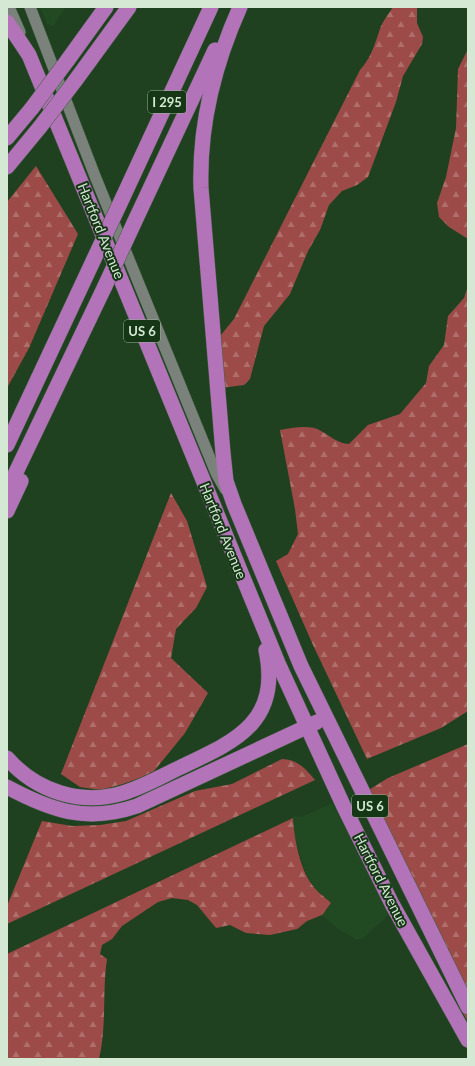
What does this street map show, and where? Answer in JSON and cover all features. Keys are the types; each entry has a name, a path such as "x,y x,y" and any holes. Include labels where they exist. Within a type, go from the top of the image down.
{"highway":[{"path":"7,138 32,108 106,7"},
{"path":"7,167 40,127 129,7"},
{"name":"I 295","path":"7,445 211,7"},
{"path":"7,491 105,286 209,61 239,7"},
{"name":"US 6","path":"236,510 226,481 223,453 201,166 203,129 212,85 239,7"},
{"path":"7,22 29,55"},
{"name":"Hartford Avenue","path":"29,55 254,606 344,807 392,904 468,1040"},
{"path":"7,133 32,108"},
{"path":"7,511 31,458 62,377"},
{"name":"Hartford Avenue","path":"236,510 290,642 468,1006"},
{"path":"7,758 23,773 46,788 75,797 99,797 131,790 231,743 244,732 255,719 263,704 268,689 269,673 267,657 254,606"},
{"path":"7,787 39,804 64,812 91,815 119,812 137,806 326,718"}],"main road":[{"name":"Hartford Avenue","path":"9,7 29,55"},
{"name":"Hartford Avenue","path":"30,7 141,290 216,473 236,510"}],"shaded area":[{"path":"40,7 66,7 53,26 47,24"},
{"path":"332,803 390,914 363,938 357,940 337,928 322,915 331,903 312,886 305,871 294,836 293,816 302,817"}],"green space":[{"path":"393,7 417,7 417,23 423,37 422,44 403,76 396,102 368,177 357,185 342,191 329,205 320,230 308,251 290,294 264,326 250,379 244,385 221,388 216,341 234,319 360,70 370,55 381,26"},
{"path":"468,49 468,239 449,227 439,217 437,203 446,177 456,128 458,69"},
{"path":"36,166 78,234 29,348 7,388 7,202"},
{"path":"468,286 468,711 441,728 367,759 313,645 276,561 288,554 298,534 295,509 280,430 301,427 317,429 338,441 349,444 368,425 400,414 426,383 429,366 444,345 448,316 464,298"},
{"path":"171,493 187,521 207,587 196,608 176,629 171,658 208,693 185,733 154,771 123,784 100,790 80,787 61,774"},
{"path":"468,744 467,1020 460,1008 367,791 388,778"},
{"path":"282,759 301,765 315,780 7,924 7,906 42,821 72,826 100,825 126,821 195,791 232,784"},
{"path":"293,818 296,844 301,863 308,879 331,903 322,915 307,921 297,929 270,935 246,933 230,925 216,928 197,905 188,900 172,898 158,902 122,926 112,939 102,945 100,954 107,959 104,1022 99,1059 7,1059 7,954"}]}
